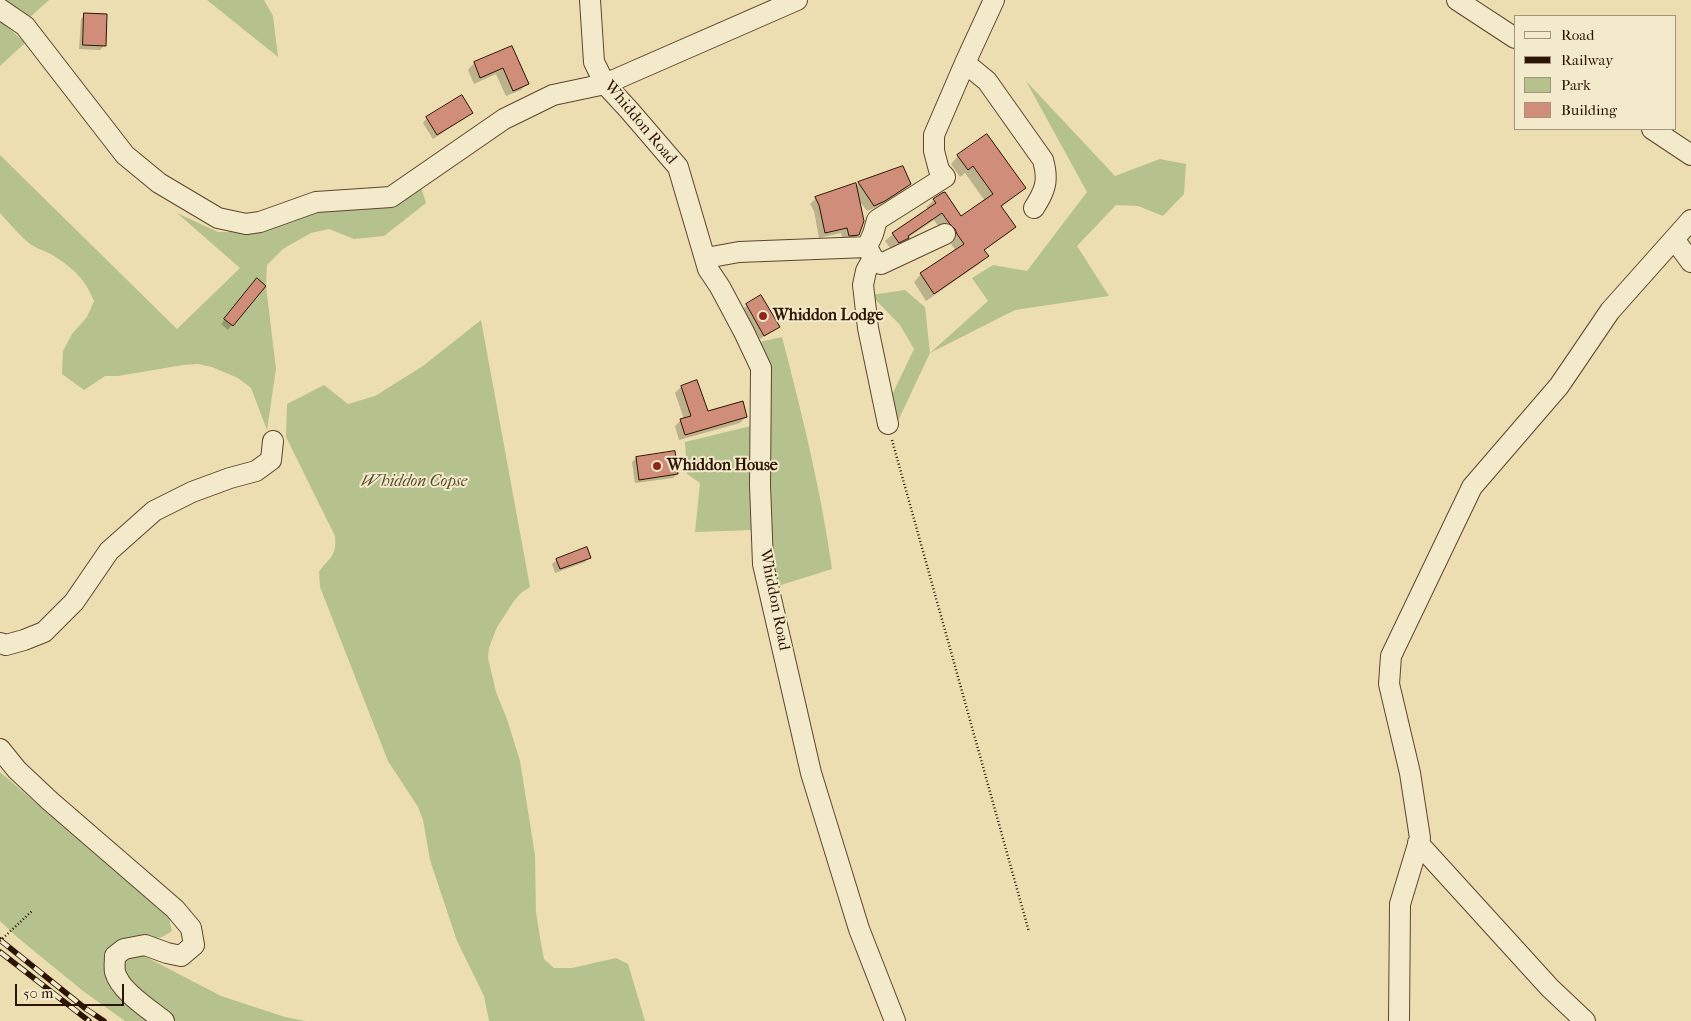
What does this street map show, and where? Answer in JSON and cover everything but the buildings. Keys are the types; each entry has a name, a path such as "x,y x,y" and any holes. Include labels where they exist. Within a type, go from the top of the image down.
{"street":[{"name":"Whiddon Road","path":"590,0 594,62 606,84 678,167 708,270 720,287 761,368 760,485 763,564 812,773 859,928 895,1021"},
{"path":"0,9 25,26 125,155 159,183 218,218 246,224 260,222 316,202 391,197 504,119 553,95 606,84 797,0"},
{"path":"888,424 868,328 863,285 873,234 878,220 945,177 940,170 934,151 934,136 994,0"},
{"path":"1457,0 1514,37"},
{"path":"965,63 987,81 1043,160 1047,174 1043,194 1034,208"},
{"path":"1654,130 1691,155"},
{"path":"1399,1021 1400,904 1420,838 1410,773 1389,684 1391,656 1472,487 1559,386 1610,311 1691,220"},
{"path":"706,258 739,252 870,253 881,264 945,234"},
{"path":"1674,238 1691,262"},
{"path":"0,643 6,645 44,632 74,602 109,551 154,511 192,492 256,471 272,460 273,441"},
{"path":"0,749 17,770 50,801 175,909 191,928 194,945 181,956 145,945 124,949 115,956 115,972 123,985 137,1000 164,1021"},
{"path":"1418,843 1550,988 1585,1021"}],"path":[{"path":"888,424 1029,932"},
{"path":"0,941 32,911"}],"green space":[{"path":"4,0 49,0 29,18"},
{"path":"207,0 264,0 273,16 278,57"},
{"path":"0,20 25,43 0,66"},
{"path":"1026,81 1115,176 1160,159 1186,164 1184,194 1163,216 1138,206 1116,205 1077,246 1109,296 1015,310 930,353 988,301 972,278 993,265 1027,271 1087,192"},
{"path":"0,155 177,329 240,268 177,213 218,232 241,232 290,216 421,187 426,203 384,236 354,239 329,229 311,233 283,249 267,265 266,286 276,369 267,430 251,388 238,378 212,367 198,364 183,365 118,376 105,376 84,390 62,374 63,351 72,334 87,317 94,301 83,281 73,270 54,256 30,244 0,213"},
{"path":"905,290 925,307 930,353 897,423 890,399 914,349 900,325 871,295"},
{"name":"Whiddon Copse","path":"481,320 530,587 514,601 497,627 489,648 488,658 496,692 507,719 520,761 535,855 536,912 544,959 554,968 572,968 616,958 628,964 645,1021 489,1021 484,996 457,941 430,860 423,820 418,807 388,761 320,587 319,572 332,557 335,549 335,536 286,437 287,404 324,385 348,404 375,396 423,366"},
{"path":"782,337 817,481 832,569 778,586 767,542 759,342"},
{"path":"751,426 754,530 695,532 700,483 687,474 685,442"},
{"path":"0,772 169,918 172,931 162,937 136,941 146,957 221,996 285,1017 305,1021 125,1021 83,991 0,921"}],"railway":[{"path":"0,940 86,1009 104,1021"},
{"path":"0,952 89,1021"}],"place":[{"name":"Whiddon Lodge","path":"763,316"},
{"name":"Whiddon House","path":"657,466"}]}
